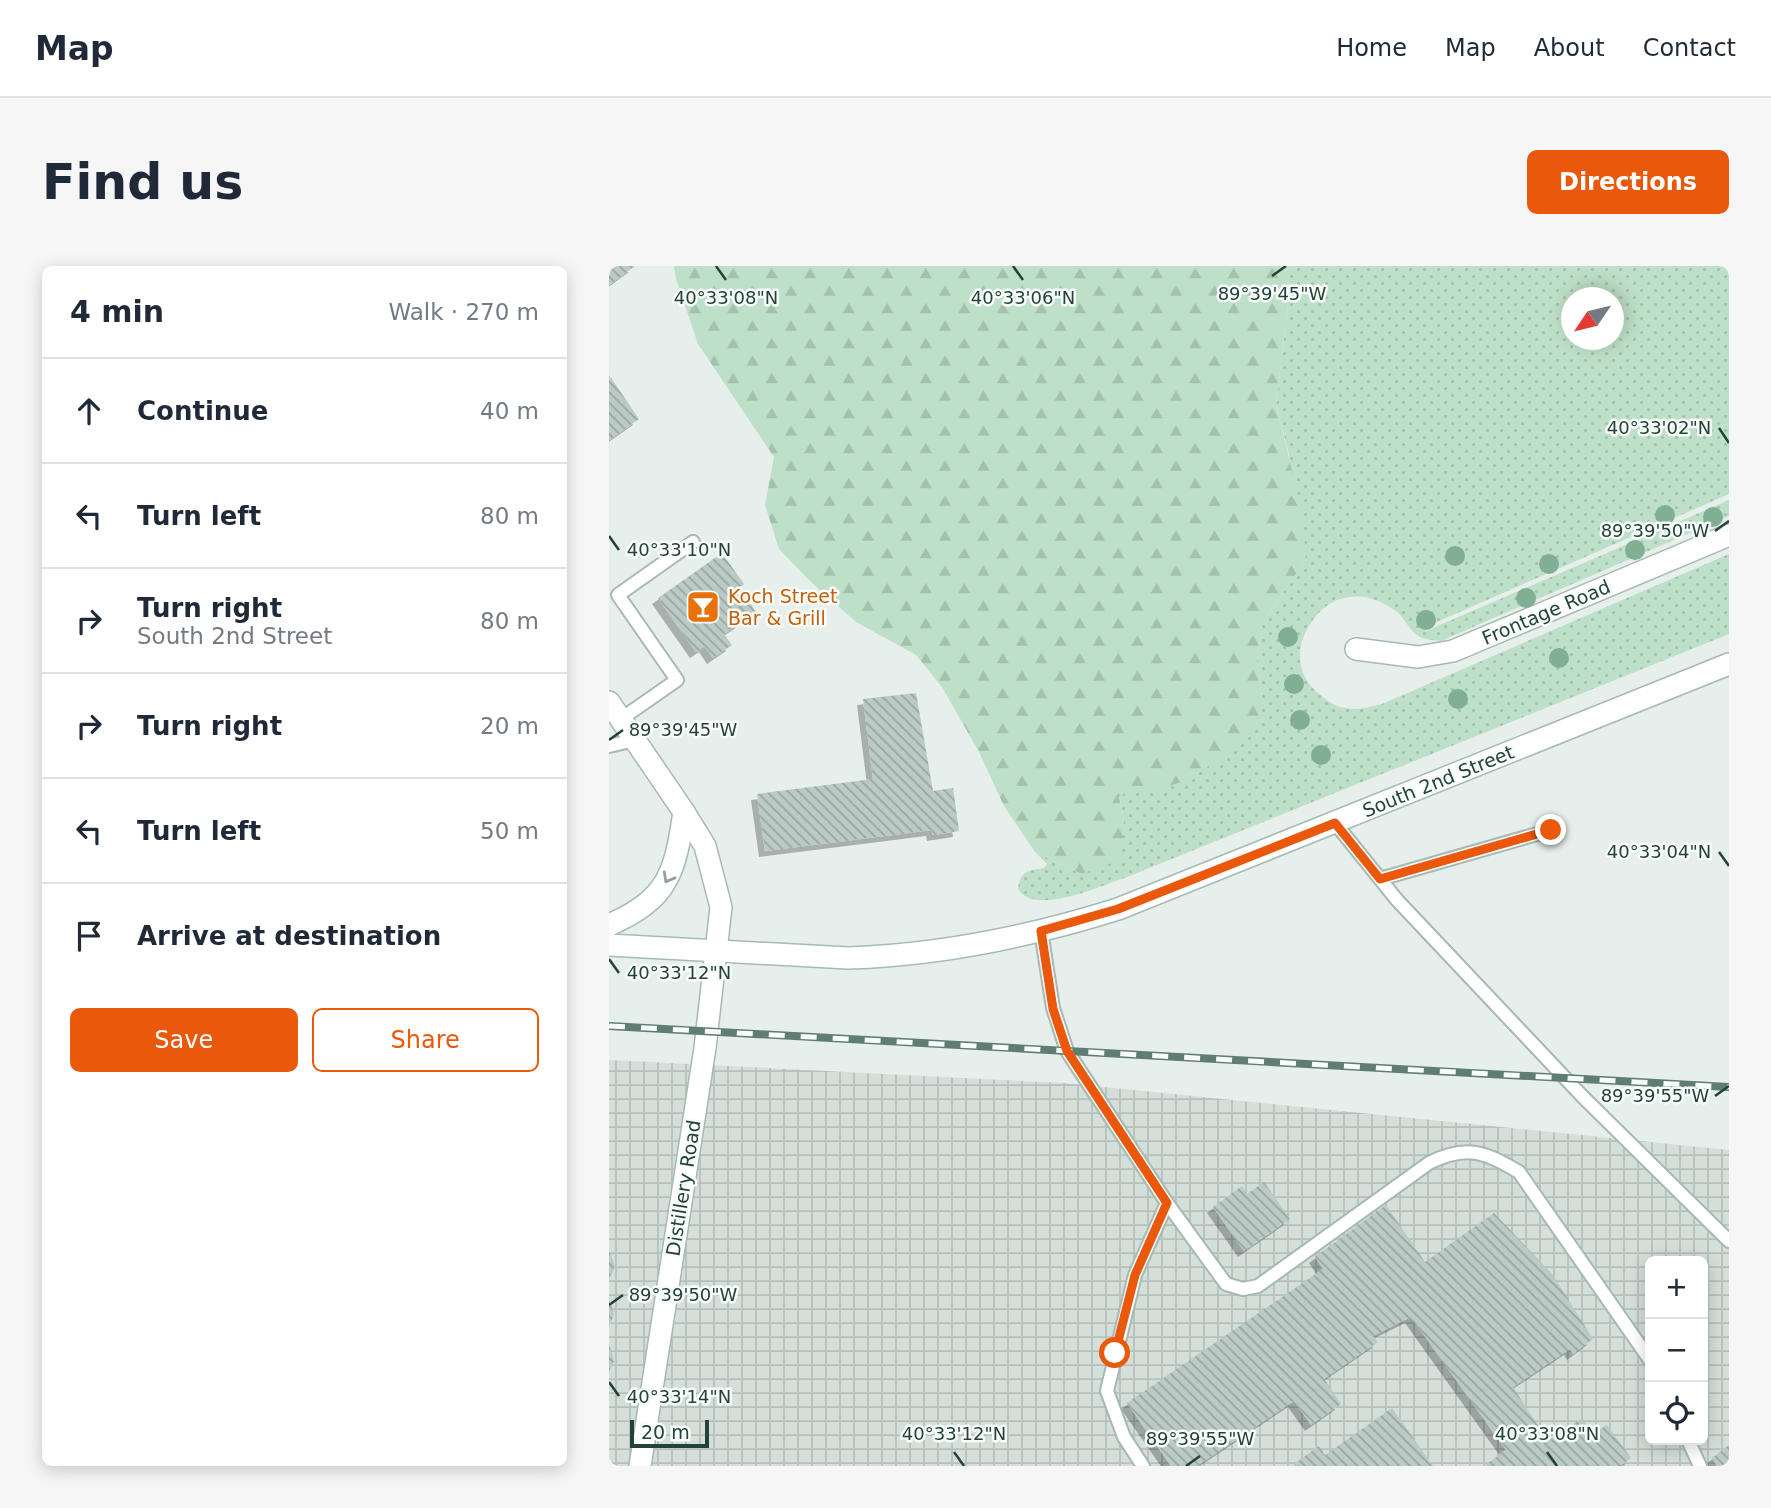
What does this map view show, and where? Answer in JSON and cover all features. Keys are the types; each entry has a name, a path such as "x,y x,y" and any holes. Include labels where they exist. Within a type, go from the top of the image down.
{"main road":[{"name":"Frontage Road","path":"1356,649 1418,657 1453,651 1729,535"},
{"name":"South 2nd Street","path":"609,945 848,958 882,957 987,944 1041,931 1118,909 1729,664"},
{"name":"Distillery Road","path":"615,710 705,846 721,907 706,1039 640,1466"},
{"path":"609,925 641,908 661,889 672,872 684,812"}],"lane":[{"path":"615,710 677,680 613,598 693,542"},
{"path":"609,746 635,740"},
{"path":"1335,823 1380,879 1583,1097 1729,1241"},
{"path":"1380,879 1551,830"},
{"path":"1041,931 1053,1009 1067,1051 1167,1203 1226,1284 1243,1289 1258,1286 1429,1163 1447,1154 1467,1151 1491,1155 1519,1172 1645,1353"},
{"path":"1143,1466 1124,1437 1107,1391 1135,1275 1167,1203"},
{"path":"1690,1445 1700,1466"}],"shaded area":[{"path":"609,1060 1065,1083 1729,1150 1729,1466 609,1466"}],"green space":[{"path":"674,266 1289,266 1288,306 1276,405 1303,515 1306,559 1262,624 1257,661 1263,706 1252,730 1225,755 1188,780 1156,790 1130,790 1119,797 1124,820 1122,859 1082,874 1035,852 1004,806 979,752 942,687 916,655 856,622 779,549 765,505 774,457 698,344"},
{"path":"1289,266 1729,266 1729,494 1423,628 1426,631 1729,500 1729,516 1441,641 1417,635 1398,613 1378,601 1356,596 1335,601 1325,607 1309,625 1300,655 1304,675 1309,684 1327,700 1350,709 1382,704 1729,554 1729,634 1127,877 1086,892 1053,900 1027,897 1018,889 1021,878 1026,872 1044,868 1047,864 1035,852 1082,874 1124,820 1119,795 1130,790 1156,790 1263,706 1257,661 1262,624 1306,559 1289,455 1276,405 1288,306"}],"building":[{"path":"609,266 635,266 609,285"},
{"path":"609,375 639,419 609,440"},
{"path":"722,553 744,584 739,588 756,612 724,634 732,645 713,658 705,646 696,652 658,598"},
{"path":"916,693 933,791 953,788 959,831 933,835 932,830 765,851 757,794 873,779 863,699"},
{"path":"1264,1182 1290,1219 1244,1251 1213,1207 1242,1186 1247,1194"},
{"path":"1386,1205 1425,1262 1494,1213 1553,1275 1593,1339 1573,1354 1570,1349 1513,1387 1548,1441 1582,1418 1593,1434 1607,1425 1631,1458 1620,1466 1484,1466 1506,1450 1411,1317 1373,1336 1378,1342 1324,1379 1341,1404 1311,1425 1294,1401 1197,1466 1171,1466 1127,1403 1323,1269 1315,1257"},
{"path":"609,1251 615,1266 609,1280"},
{"path":"609,1298 614,1314 609,1327"},
{"path":"609,1344 614,1361 609,1372"},
{"path":"1392,1408 1433,1466 1295,1466 1294,1464 1319,1446 1325,1455"},
{"path":"1729,1445 1729,1466 1717,1466 1712,1458"}],"railway":[{"path":"609,1026 1729,1087"}],"place":[{"name":"Koch Street Bar & Grill","path":"703,607"}],"route":[{"path":"1115,1353 1135,1275 1167,1203 1067,1051 1053,1009 1041,931 1118,909 1335,823 1380,879 1551,830"}]}
